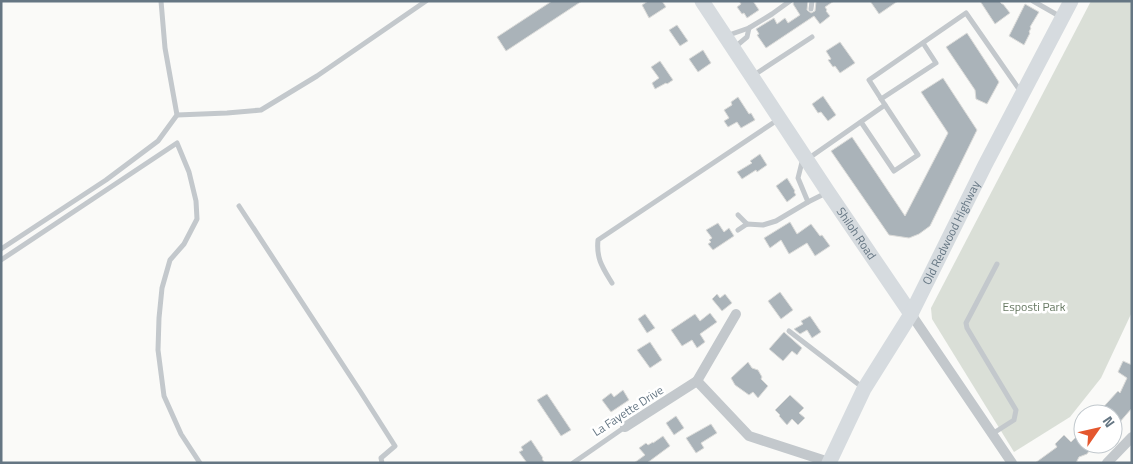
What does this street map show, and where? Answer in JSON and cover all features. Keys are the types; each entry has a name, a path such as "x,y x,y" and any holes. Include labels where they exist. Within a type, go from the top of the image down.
{"main road":[{"name":"Shiloh Road","path":"702,1 805,158 911,314"},
{"name":"Old Redwood Highway","path":"829,462 864,389 911,314 1071,1"}],"street":[{"name":"La Fayette Drive","path":"625,427 697,381 736,314"},
{"name":"Shiloh Road","path":"911,314 1012,463"},
{"path":"697,381 749,436 829,462"},
{"path":"1107,463 1132,437"}],"lane":[{"path":"1,249 106,180 158,141 177,115 165,48 162,1"},
{"path":"177,115 261,110 317,76 426,1"},
{"path":"730,42 790,1"},
{"path":"811,9 812,1"},
{"path":"1033,1 1062,18"},
{"path":"861,122 894,171 918,155 869,80 966,13 1022,94"},
{"path":"730,42 746,37 749,28"},
{"path":"752,77 812,37"},
{"path":"881,99 936,62 923,43"},
{"path":"808,202 798,178 805,158 885,105"},
{"path":"612,283 600,262 597,250 598,240 780,119"},
{"path":"1,260 177,143 189,172 198,219 184,244 170,260 164,279 159,318 158,350 164,396 181,434 200,463"},
{"path":"738,230 747,224 763,225 776,221 828,192"},
{"path":"239,206 395,446 381,458 382,463"},
{"path":"738,215 747,224"},
{"path":"992,434 1014,420 1016,410 967,328 966,323 997,264"},
{"path":"789,331 864,389"},
{"name":"La Fayette Drive","path":"573,463 625,427"}],"green space":[{"name":"Esposti Park","path":"1091,1 1132,1 1132,312 1101,378 1080,404 1073,404 1073,413 1070,417 1014,452 932,319 931,308"}],"building":[{"path":"552,1 582,1 506,51 497,37"},
{"path":"648,1 662,1 666,7 649,18 642,5"},
{"path":"739,1 753,1 759,10 747,18 737,7 741,4"},
{"path":"794,1 808,1 807,10 811,13 815,11 816,1 834,1 825,7 830,16 820,24 814,16 766,48 757,35 759,34 756,29 774,18 777,24 785,18 788,23 800,15 793,4"},
{"path":"870,1 898,1 879,14"},
{"path":"980,1 999,1 1010,13 995,24"},
{"path":"1025,4 1039,12 1030,27 1030,33 1024,45 1009,36"},
{"path":"677,25 688,41 680,46 669,30"},
{"path":"967,33 999,82 987,104 976,99 975,90 946,47"},
{"path":"840,42 855,63 840,73 828,60 831,59 826,51"},
{"path":"703,50 711,63 698,72 689,59"},
{"path":"660,61 673,80 655,89 652,83 659,78 651,67"},
{"path":"943,78 977,130 930,226 909,238 889,235 831,151 852,137 905,216 948,133 921,92"},
{"path":"823,96 836,115 828,121 821,112 818,113 812,104"},
{"path":"738,97 755,120 741,128 737,122 728,127 724,121 729,118 724,110 732,105 731,102"},
{"path":"760,154 767,165 742,179 737,172 752,163 750,161"},
{"path":"787,178 796,195 787,202 776,186"},
{"path":"790,222 797,234 811,224 830,246 815,256 807,243 789,254 781,240 770,248 764,238"},
{"path":"718,223 724,232 729,228 734,236 713,250 708,244 712,238 706,230"},
{"path":"780,292 793,310 781,319 768,301"},
{"path":"717,294 720,298 725,294 732,303 722,311 712,299"},
{"path":"710,313 717,322 700,334 705,342 697,348 692,340 682,346 671,330 695,314 700,321"},
{"path":"645,314 655,328 647,333 638,319"},
{"path":"810,316 821,332 812,338 807,330 800,334 794,329 803,324 801,321"},
{"path":"784,332 802,348 797,355 792,351 783,361 769,349"},
{"path":"650,342 662,360 650,368 637,350"},
{"path":"1123,361 1132,365 1132,408 1123,418 1123,404 1106,404 1118,391 1120,393 1127,378 1118,372"},
{"path":"748,362 752,368 758,370 762,377 761,379 768,386 758,398 753,392 749,395 735,385 731,378"},
{"path":"623,390 629,400 611,412 602,400 611,393 614,397"},
{"path":"547,394 571,430 561,436 537,400"},
{"path":"790,395 804,408 799,413 805,418 798,425 792,419 787,425 775,410"},
{"path":"676,416 684,428 674,435 666,423"},
{"path":"711,424 717,433 701,443 704,448 696,453 686,438"},
{"path":"1064,435 1071,442 1073,440 1073,454 1087,454 1079,457 1076,463 1035,463 1057,447 1055,444"},
{"path":"663,436 670,446 647,463 634,463 645,455 639,448 646,443 648,445 653,443"},
{"path":"531,440 545,463 527,463 519,452 523,450 521,447"}]}
